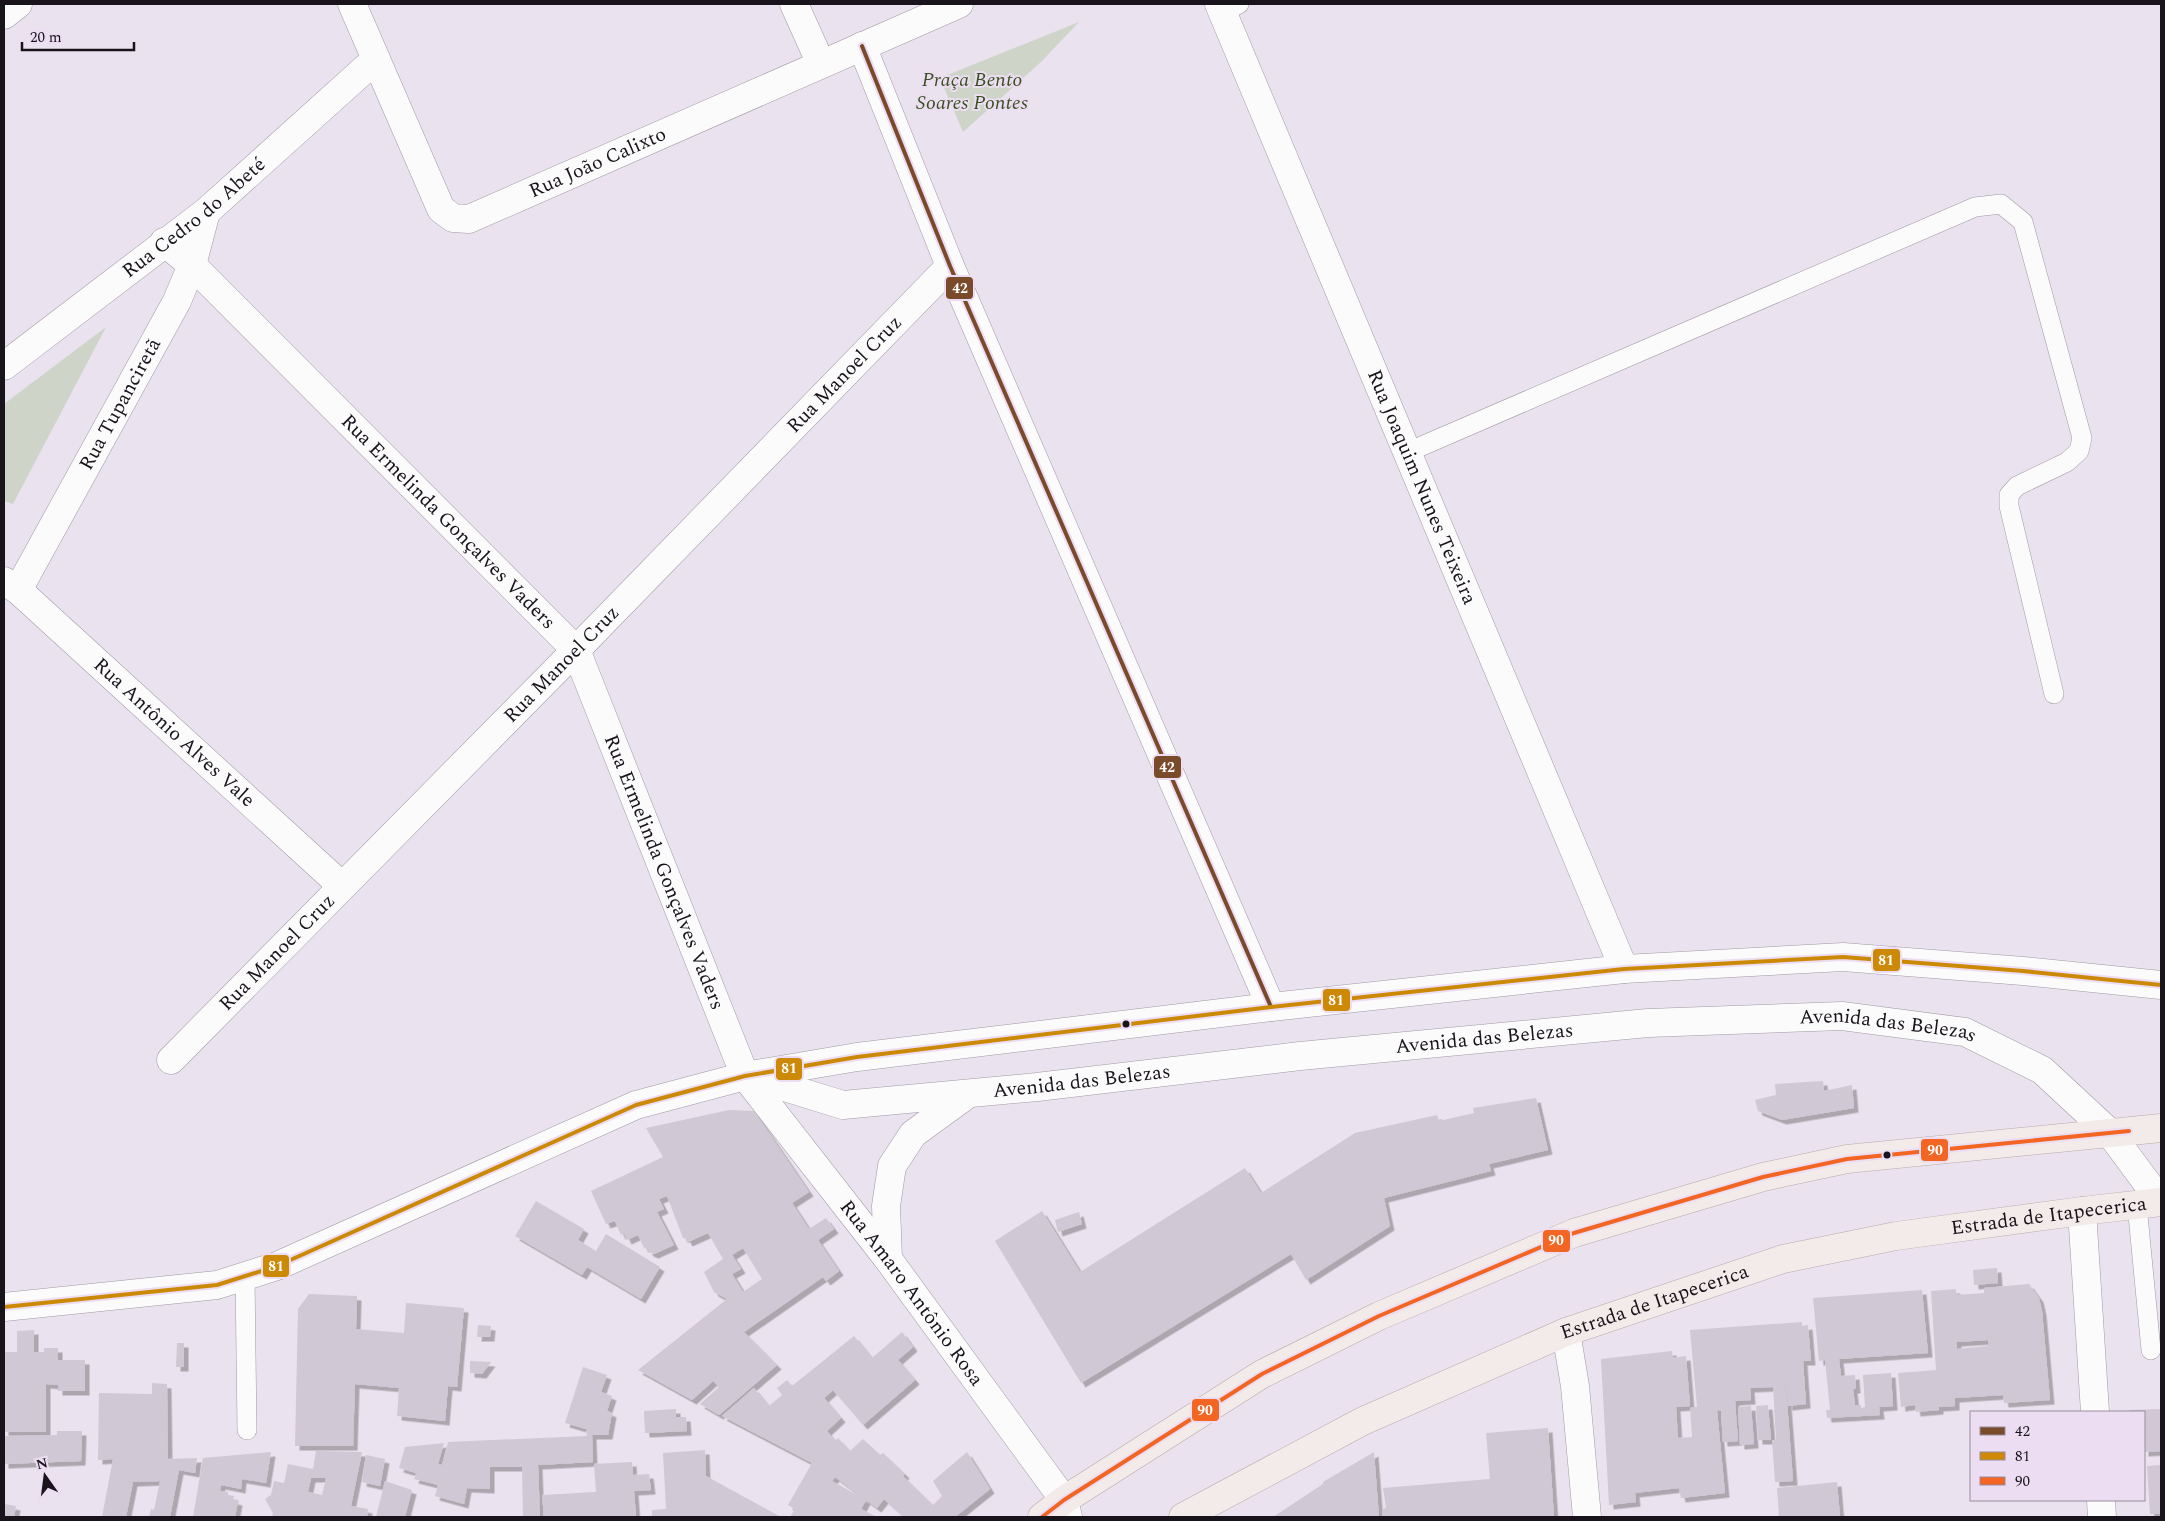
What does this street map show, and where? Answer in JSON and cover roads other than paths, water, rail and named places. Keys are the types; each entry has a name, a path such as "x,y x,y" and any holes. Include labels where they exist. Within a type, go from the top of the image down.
{"main road":[{"path":"1042,1517 1066,1508 1262,1374 1379,1316 1574,1233 1763,1178 1847,1158 2161,1128"},
{"name":"Estrada de Itapecerica","path":"1183,1517 1363,1421 1566,1332 1783,1259 1896,1236 2153,1203"}],"street":[{"path":"4,15 18,4"},
{"name":"Rua João Calixto","path":"352,4 441,209 453,218 469,218 959,4"},
{"path":"794,4 821,64"},
{"name":"Rua Joaquim Nunes Teixeira","path":"1227,6 1408,452 1624,969"},
{"path":"862,46 950,266 1271,1007"},
{"name":"Rua Cedro do Abeté","path":"4,366 164,242 206,212 376,59"},
{"name":"Rua Tupanciretã","path":"11,585 177,302 192,265 206,212"},
{"name":"Rua Ermelinda Gonçalves Vaders","path":"164,242 192,265 576,650 745,1076"},
{"name":"Rua Manoel Cruz","path":"171,1060 576,650 950,266"},
{"name":"Rua Antônio Alves Vale","path":"11,585 342,886"},
{"path":"4,1307 208,1286 245,1276 296,1258 621,1110 745,1076 857,1057 1271,1007 1624,969 1844,957 2023,971 2161,985"},
{"name":"Avenida das Belezas","path":"745,1076 843,1105 1037,1087 1300,1056 1648,1023 1842,1016 1965,1032 2042,1070 2110,1133 2153,1203"},
{"path":"843,1105 844,1083 849,1068 857,1057"},
{"name":"Rua Amaro Antônio Rosa","path":"745,1076 888,1260 1066,1508"},
{"path":"888,1260 886,1206 892,1166 913,1134 970,1092"},
{"path":"2082,1211 2095,1411"},
{"path":"1566,1332 1575,1386 1587,1517"},
{"path":"2101,1501 2102,1517"}],"lane":[{"path":"1408,452 1975,207 2000,204 2023,222 2082,438 2079,451 2067,462 2017,486 2009,495 2009,506 2054,694"},
{"path":"2151,1350 2153,1203"},
{"path":"245,1276 247,1430"}],"park label":[{"name":"Praça Bento Soares Pontes","path":"972,92"}]}
